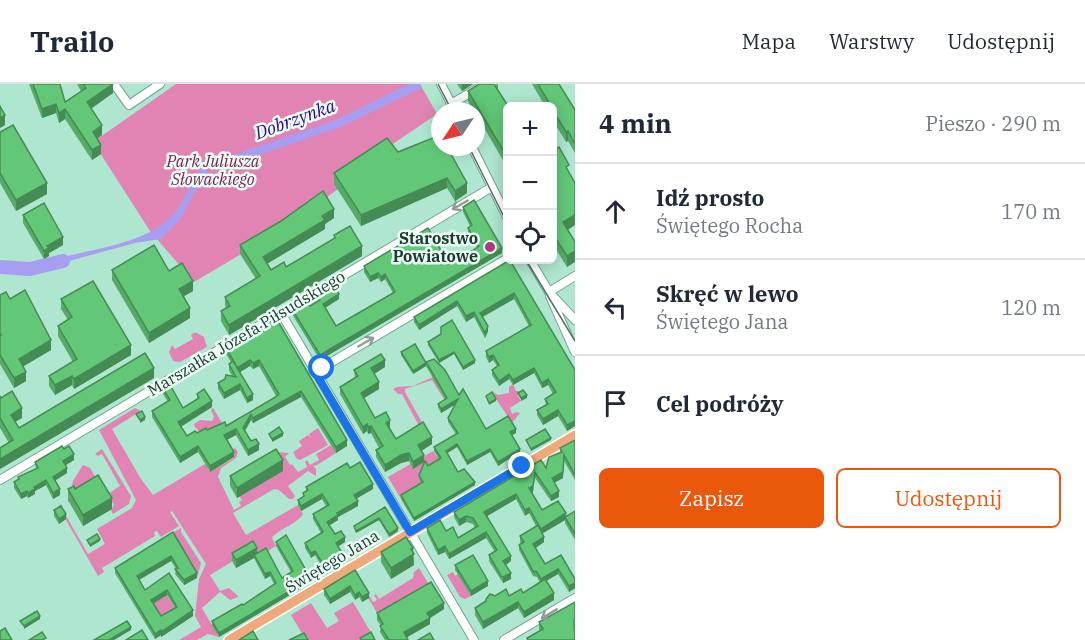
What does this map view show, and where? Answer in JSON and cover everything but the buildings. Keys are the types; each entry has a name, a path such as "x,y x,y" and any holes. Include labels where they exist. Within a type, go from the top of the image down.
{"main road":[{"name":"Świętego Jana","path":"229,640 575,435"}],"street":[{"path":"114,84 129,105 160,84"},
{"path":"441,84 450,102"},
{"path":"461,102 484,84"},
{"path":"476,156 503,210"},
{"name":"Marszałka Józefa Piłsudskiego","path":"0,480 492,187"},
{"path":"315,372 503,260"},
{"path":"532,264 549,292 575,320"},
{"path":"549,292 575,276"},
{"path":"549,292 575,352"},
{"path":"280,313 474,640"},
{"path":"504,640 575,598"}],"green space":[{"name":"Park Juliusza Słowackiego","path":"176,84 420,84 431,103 431,118 335,183 338,189 285,228 194,282 150,231 93,142"},
{"path":"193,333 204,337 207,347 180,362 173,361 169,352 172,345 175,349 193,339 191,335"},
{"path":"433,377 444,399 432,380 405,389 424,426 417,430 418,424 402,394 398,394 393,389 413,386"},
{"path":"513,384 516,391 520,391 518,396 521,401 510,408 512,414 520,413 512,423 491,391 498,395 509,393 509,387"},
{"path":"135,408 141,411 112,429 153,495 205,464 210,472 234,458 230,451 235,448 238,452 236,458 221,468 218,477 234,510 241,506 239,502 242,500 239,496 275,452 289,453 285,457 298,472 307,467 305,462 307,460 310,465 319,460 316,454 331,445 336,453 313,466 316,469 316,476 308,471 288,486 295,496 293,499 289,499 279,490 274,489 233,513 246,535 298,505 303,514 272,538 276,546 258,557 253,549 210,575 220,591 229,588 238,597 230,600 220,592 202,608 219,637 208,634 197,640 179,640 201,627 195,616 199,579 206,564 172,511 170,512 179,526 161,537 157,531 154,532 155,536 102,568 104,572 98,576 58,506 62,504 61,507 88,554 105,544 97,529 132,508 136,500 99,430"},
{"path":"213,408 225,428 200,432 194,424 200,420 212,421 214,417 211,410"},
{"path":"318,428 328,445 300,460 297,459 293,452 302,446 299,441 308,435 311,438 309,434"},
{"path":"102,449 131,496 129,504 113,514 111,510 114,505 108,494 120,486 102,454 98,456 95,454"},
{"path":"433,451 442,463 423,485 401,499 388,477"},
{"path":"83,465 90,468 100,485 69,503 73,481"},
{"path":"181,528 181,532 201,563 197,578 162,539"},
{"path":"419,568 431,588 380,618 355,576 357,575 373,602 377,600 374,595 376,594 379,599 413,578 414,572"},
{"path":"453,572 455,576 458,574 471,596 465,599 460,597 447,575"},
{"path":"167,595 177,612 161,622 151,605"},
{"path":"353,602 373,636 368,640 306,640 291,615 311,603 327,628 339,621 334,613"}],"shaded area":[{"path":"409,84 420,84 422,88 338,128 212,171 207,164 336,120"},
{"path":"203,166 209,174 197,188 181,218 161,239 135,243 47,267 44,262 129,241 159,227 176,211"}],"waterway":[{"name":"Dobrzynka","path":"0,267 30,269 63,261"}],"tram line":[{"path":"438,84 447,102"},
{"path":"474,156 503,215"},
{"path":"528,264 575,341"}],"place":[{"name":"Starostwo Powiatowe","path":"490,247"}],"route":[{"path":"322,368 315,372 410,532 522,466"}]}
